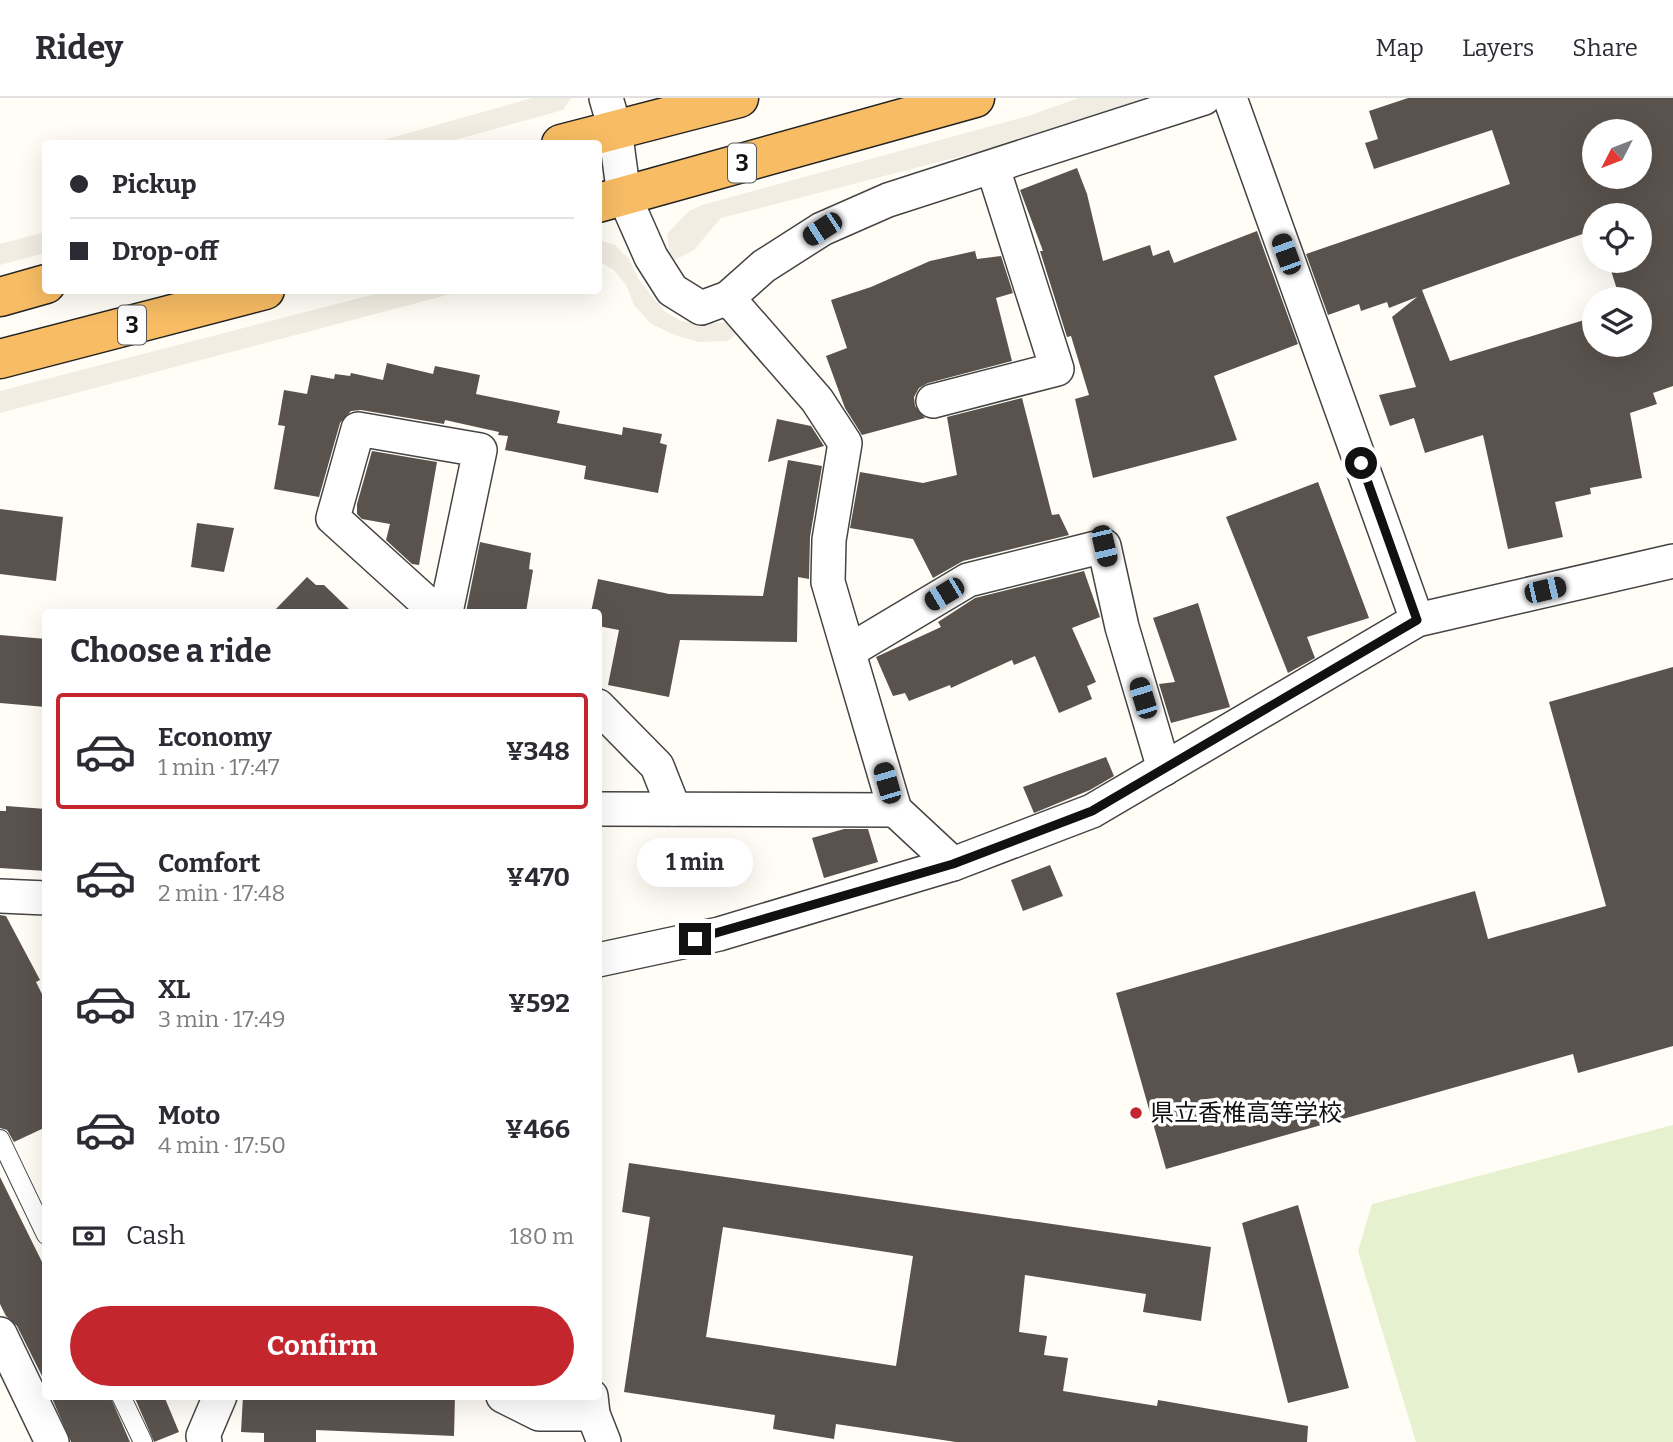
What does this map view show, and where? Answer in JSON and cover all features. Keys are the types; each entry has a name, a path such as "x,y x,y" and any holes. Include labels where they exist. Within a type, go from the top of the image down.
{"highway":[{"path":"568,140 610,114 739,98"},
{"name":"3","path":"611,199 975,98"},
{"path":"0,296 42,285"},
{"name":"3","path":"0,359 250,294"}],"street":[{"path":"610,114 611,199 672,289 701,308 727,298 764,266 822,229 888,200 1204,98"},
{"path":"1230,98 1417,620"},
{"path":"933,401 1057,369 993,168"},
{"path":"727,298 817,400 845,443 830,540 828,582 895,810 953,864"},
{"path":"438,609 429,605 332,519 358,429 480,450 446,609"},
{"path":"849,651 968,580 1104,546 1122,627 1164,769"},
{"path":"602,959 719,934 953,864 1092,811 1417,620 1673,561"},
{"path":"602,710 657,766 674,809"},
{"path":"602,808 895,810"},
{"path":"0,896 42,898"},
{"path":"0,1334 52,1442"},
{"path":"205,1442 203,1436 218,1400"},
{"path":"511,1400 539,1414 596,1417"}],"lane":[{"path":"0,1139 42,1228"},
{"path":"123,1400 143,1442"}],"green space":[{"path":"1673,1125 1673,1442 1416,1442 1358,1251 1372,1204"}],"shaded area":[{"path":"532,98 571,98 563,110 455,140 384,140"},
{"path":"1079,98 1144,98 1035,137 721,218 694,250 671,262 667,234 689,211 702,205 1028,116"},
{"path":"42,233 42,254 0,265 0,244"},
{"path":"602,241 615,245 629,259 639,280 664,311 681,321 698,324 730,322 739,332 728,341 698,342 672,334 650,323 634,305 626,285 614,270 602,263"},
{"path":"375,294 451,294 0,413 0,391"}],"building":[{"path":"1408,98 1673,98 1673,386 1653,393 1657,404 1630,413 1642,478 1590,488 1591,494 1555,502 1563,537 1508,549 1483,435 1425,453 1414,418 1390,426 1379,395 1416,387 1392,317 1417,297 1389,308 1387,302 1361,311 1359,304 1328,315 1306,254 1510,184 1492,130 1374,169 1365,143 1378,139 1369,111","holes":["1582,203 1652,203 1652,273 1612,273 1616,287 1652,287 1652,357 1582,357 1582,321 1450,361 1422,290 1582,234"]},
{"path":"1077,168 1087,194 1103,261 1150,245 1153,256 1169,250 1174,263 1257,231 1298,344 1214,376 1237,440 1093,478 1075,399 1089,395 1071,336 1067,337 1040,251 1043,251 1020,190"},
{"path":"975,251 977,259 1001,256 1013,293 996,298 1012,361 928,383 919,388 914,397 915,406 925,418 862,435 845,408 826,356 847,348 831,300 871,287 930,261"},
{"path":"387,363 433,374 435,366 480,375 476,394 560,411 557,423 622,435 623,427 662,434 660,443 667,445 658,493 584,479 586,466 505,450 508,436 498,435 499,432 445,420 444,424 361,410 351,411 340,423 319,497 274,489 285,426 278,425 284,390 307,394 311,375 334,379 335,374 350,376 351,373 383,380"},
{"path":"1022,398 1052,515 1059,514 1069,535 963,561 933,578 913,539 850,528 860,472 923,483 957,475 947,417"},
{"path":"777,419 811,426 824,446 768,462"},
{"path":"372,451 437,462 419,565 412,564 386,540 390,524 362,519 357,514 357,504"},
{"path":"788,460 822,466 810,537 809,579 798,577 797,642 680,640 669,697 608,685 619,630 602,627 602,609 592,609 598,579 669,594 763,596"},
{"path":"1318,482 1369,618 1307,637 1315,658 1288,673 1226,517"},
{"path":"0,509 63,517 56,581 0,574"},
{"path":"197,523 234,528 224,572 191,567"},
{"path":"480,542 531,553 529,569 533,570 526,609 467,609"},
{"path":"1084,571 1100,617 1072,628 1096,682 1087,686 1092,699 1059,713 1035,656 1014,665 1012,660 951,688 950,685 909,701 905,693 893,696 876,657 941,627 938,622 975,598"},
{"path":"307,577 316,585 324,585 349,609 276,609"},
{"path":"1198,603 1230,707 1171,723 1159,684 1175,682 1153,618"},
{"path":"0,635 42,639 42,707 0,703"},
{"path":"1673,667 1673,1046 1578,1073 1573,1054 1166,1169 1116,993 1475,891 1488,939 1606,906 1549,702"},
{"path":"1106,757 1114,776 1090,790 1034,813 1023,787"},
{"path":"6,806 42,809 42,871 0,868 0,811 6,811"},
{"path":"844,829 868,829 878,862 824,878 812,838"},
{"path":"1050,865 1063,896 1023,911 1011,880"},
{"path":"0,915 6,916 40,980 36,982 42,994 42,1129 14,1142 7,1130 0,1128"},
{"path":"629,1163 1211,1247 1201,1321 1143,1312 1146,1294 1025,1275 1019,1332 1047,1336 1044,1355 1068,1358 1063,1391 1157,1406 1158,1400 1308,1426 1307,1442 956,1442 836,1424 834,1439 773,1429 775,1415 624,1392 650,1217 622,1212","holes":["723,1227 913,1256 896,1366 706,1337"]},
{"path":"0,1177 42,1262 42,1376 17,1326 6,1316 0,1304"},
{"path":"1298,1205 1349,1388 1288,1403 1242,1223"},
{"path":"53,1400 112,1400 130,1442 71,1442"},
{"path":"136,1400 166,1400 179,1432 154,1442"},
{"path":"243,1400 455,1400 454,1436 316,1430 316,1442 264,1442 264,1433 241,1432"}],"place":[{"name":"県立香椎高等学校","path":"1136,1113"}],"route":[{"path":"695,939 953,864 1092,811 1417,620 1361,463"}]}
